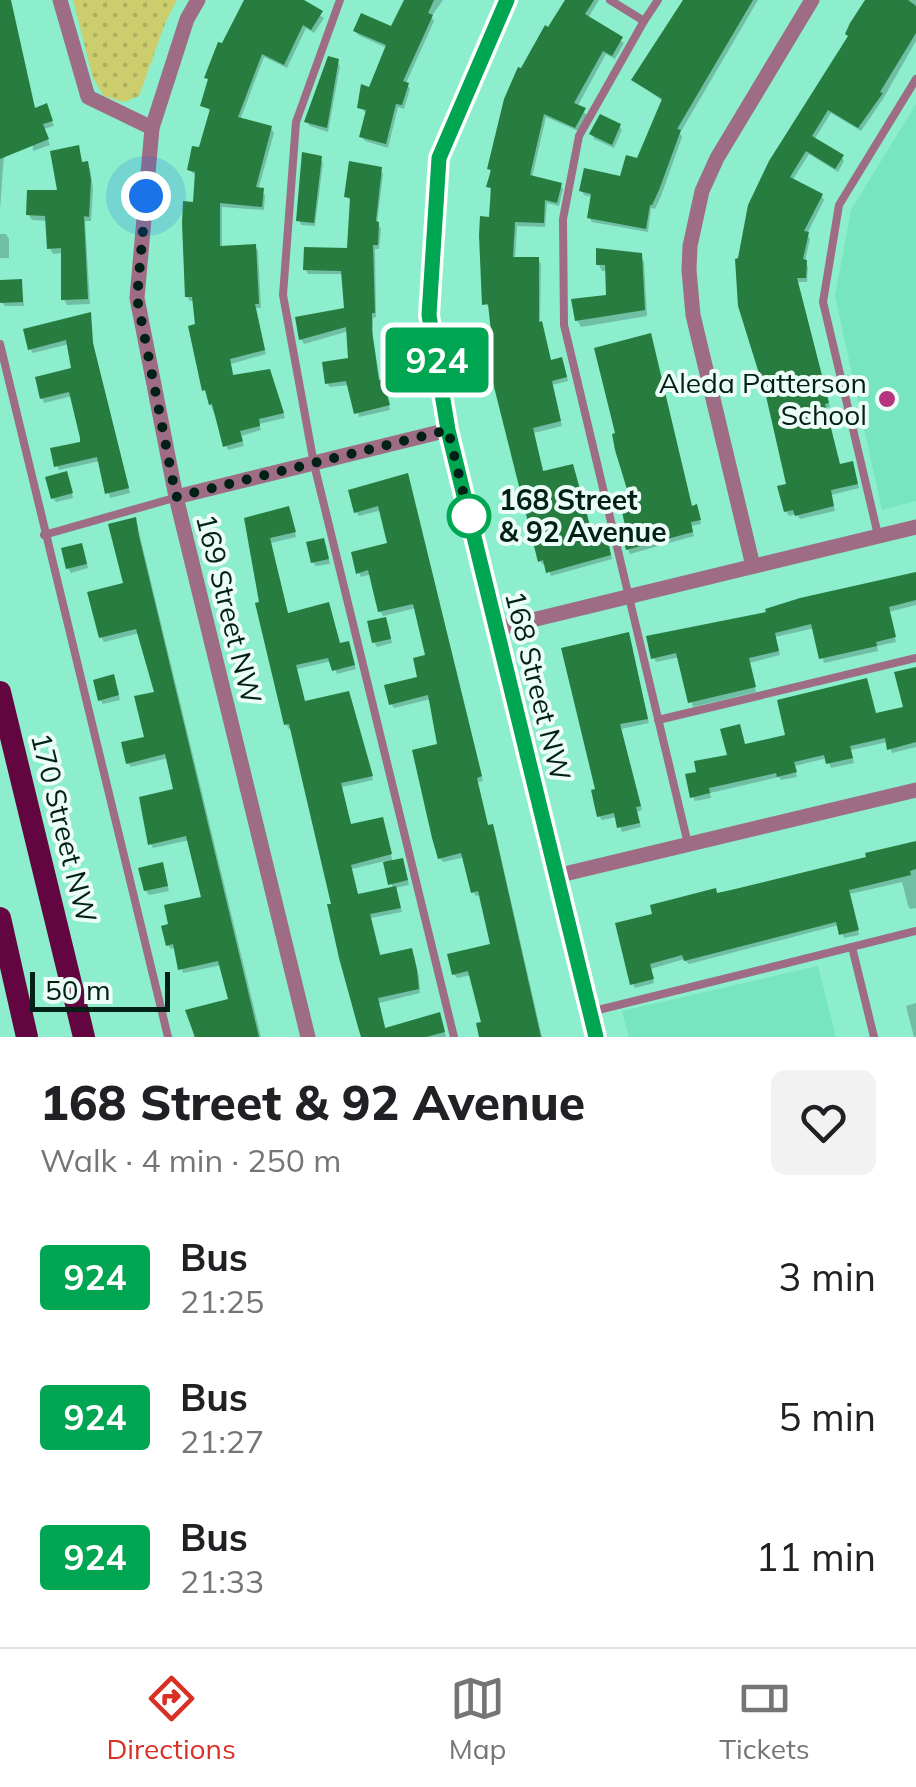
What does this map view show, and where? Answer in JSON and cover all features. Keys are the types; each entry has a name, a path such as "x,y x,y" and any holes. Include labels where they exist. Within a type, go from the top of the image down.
{"main road":[{"name":"170 Street NW","path":"0,692 84,1037"},
{"path":"0,918 28,1037"}],"street":[{"path":"60,0 88,97 152,128"},
{"name":"169 Street NW","path":"198,0 187,19 152,128 137,298 176,497 308,1037"},
{"name":"168 Street NW","path":"507,0 439,158 429,315 448,430 596,1037"},
{"path":"754,566 693,315 690,246 702,191 717,158 812,0"},
{"path":"176,497 448,430"},
{"path":"495,629 916,527"},
{"path":"556,876 916,790"}],"lane":[{"path":"340,0 296,122 283,295 314,464 454,1037"},
{"path":"610,0 644,22"},
{"path":"658,0 578,136 563,220 564,325 688,844"},
{"path":"879,536 823,302 839,206 916,79"},
{"path":"0,344 168,1037"},
{"path":"44,535 176,497"},
{"path":"658,720 916,658"},
{"path":"590,1012 916,931"},
{"path":"852,947 874,1037"}],"shaded area":[{"path":"73,0 177,0 139,96 124,102 104,96 93,78"},
{"name":"Aleda Patterson School","path":"916,104 916,501 882,510 835,296 851,210"},
{"path":"818,966 836,1037 629,1037 622,1011"}],"building":[{"path":"0,0 11,0 35,108 47,103 53,121 43,124 49,139 0,159"},
{"path":"244,0 304,0 323,11 311,30 303,25 284,65 262,54 238,117 272,126 256,187 264,188 262,207 220,203 220,246 256,244 259,304 255,304 265,350 230,359 233,375 270,369 284,413 259,419 260,426 240,431 243,441 223,447 212,404 202,391 188,326 195,324 192,297 185,297 183,201 193,202 195,172 187,170 192,146 199,147 210,109 200,106 208,79 204,78 218,42 222,43"},
{"path":"404,0 434,0 428,13 433,15 403,81 409,83 402,105 396,104 386,144 359,137 366,110 357,108 361,84 369,87 386,45 353,31 361,13 391,26"},
{"path":"565,0 594,0 585,14 623,37 612,56 603,51 574,103 586,108 575,128 544,114 530,175 562,183 557,203 545,200 544,223 515,222 513,257 539,257 539,322 542,321 551,360 562,357 567,377 552,381 561,421 533,428 543,471 573,464 594,540 607,536 611,555 546,573 543,560 538,562 485,351 493,349 488,304 482,305 479,235 480,216 489,217 491,188 486,187 491,170 487,169 504,99 518,67 521,68 545,25 548,27"},
{"path":"683,0 753,0 677,129 681,130 650,205 646,229 587,218 591,194 579,191 584,168 620,176 626,155 637,158 662,99 631,80"},
{"path":"865,0 908,0 916,6 916,33 880,92 883,93 858,128 828,110 812,136 844,155 835,169 806,151 790,177 823,194 804,231 809,232 803,259 807,260 806,278 797,278 829,403 825,404 840,464 853,461 858,484 831,490 834,506 795,516 793,510 784,512 777,486 786,484 766,396 738,306 735,259 748,205 769,161 848,36 845,34 850,23"},
{"path":"328,56 339,59 327,128 304,122"},
{"path":"600,114 621,124 612,145 589,134"},
{"path":"79,145 82,162 88,161 91,180 89,217 84,216 88,299 61,300 61,248 47,249 45,216 26,215 27,190 57,190 50,151"},
{"path":"302,152 322,156 314,223 296,221"},
{"path":"349,161 382,167 376,221 378,245 373,245 372,331 379,380 383,379 390,405 354,414 346,381 325,384 322,362 348,358 346,327 299,340 295,317 344,308 341,271 303,270 304,247 347,248 350,198 344,197"},
{"path":"596,248 642,253 645,310 575,321 571,299 606,295 605,265 596,265"},
{"path":"22,279 23,302 0,303 0,280"},
{"path":"91,312 93,343 129,488 105,494 97,457 54,467 50,448 80,442 80,438 69,392 40,399 35,377 71,368 66,340 28,350 23,329"},
{"path":"651,333 692,506 697,504 701,520 691,522 693,532 626,550 619,498 629,496 615,450 615,433 594,348"},
{"path":"67,471 73,493 51,499 45,477"},
{"path":"408,473 541,1037 479,1037 476,1023 481,1022 468,971 452,975 447,954 490,944 478,891 471,893 461,853 438,859 432,838 412,750 437,744 428,695 389,705 384,685 417,677 413,658 425,655 413,604 378,612 368,570 356,574 351,552 387,543 378,506 354,513 348,490"},
{"path":"289,506 296,532 270,538 288,613 329,602 340,643 349,641 355,665 332,671 328,658 296,665 305,701 349,691 373,776 341,783 351,824 383,817 392,854 351,865 358,894 396,886 401,908 370,914 380,955 412,948 417,970 419,989 378,998 385,1028 440,1012 445,1032 426,1037 361,1037 358,1027 339,958 327,904 331,904 289,724 284,725 255,603 259,602 244,518"},
{"path":"136,517 259,1037 195,1037 185,1010 228,999 218,961 178,970 173,944 166,946 161,926 168,924 164,905 201,897 186,836 148,845 139,797 173,789 165,754 126,764 121,742 144,737 134,696 154,692 136,629 99,638 87,592 123,583 108,524"},
{"path":"324,538 329,559 311,563 306,542"},
{"path":"82,543 87,564 66,569 61,548"},
{"path":"916,572 916,600 889,607 896,637 876,642 877,646 819,659 811,624 775,633 779,651 749,658 756,687 688,703 676,653 651,659 646,636 766,612 765,609 800,598"},
{"path":"386,617 391,639 372,643 367,621"},
{"path":"629,632 648,719 620,724 641,806 636,807 640,823 617,828 614,813 597,817 591,790 595,789 561,648"},
{"path":"916,667 916,742 887,750 885,738 850,746 853,758 826,764 824,755 794,762 797,772 709,788 710,793 690,798 685,774 696,772 694,761 727,755 720,729 740,724 745,744 785,735 777,700 867,678 876,713 903,707 894,672"},
{"path":"114,674 119,695 98,701 93,680"},
{"path":"916,841 916,869 910,871 911,875 849,890 859,930 839,935 836,922 684,961 682,955 650,964 654,979 630,985 615,923 652,914 650,905 716,888 717,893 731,890"},
{"path":"403,858 408,880 388,885 383,862"},
{"path":"163,862 168,886 144,891 138,868"}],"bus line":[{"name":"924","path":"507,0 439,158 429,315 448,430 596,1037"}],"place":[{"name":"Aleda Patterson School","path":"887,399"},
{"name":"168 Street & 92 Avenue","path":"469,516"}],"route":[{"path":"146,196 137,298 176,497 448,430 472,529 469,516"}]}
